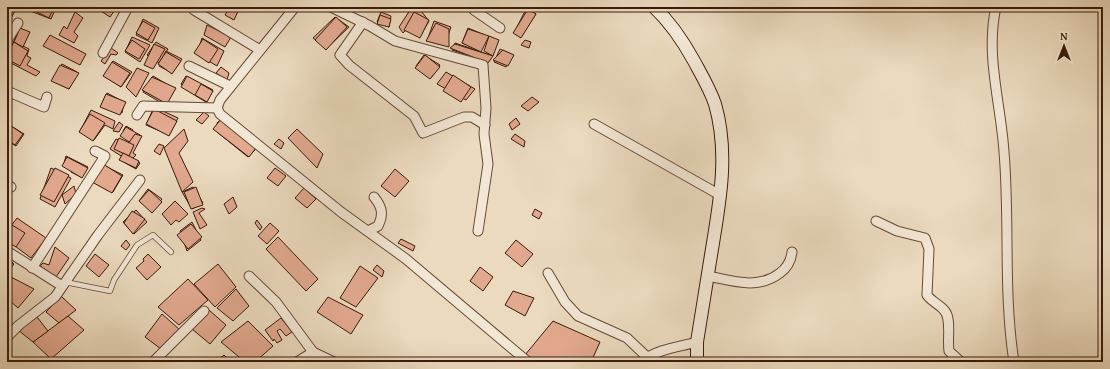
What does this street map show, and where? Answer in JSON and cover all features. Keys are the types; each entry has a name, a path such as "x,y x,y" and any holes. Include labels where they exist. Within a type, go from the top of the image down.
{"main road":[{"path":"654,7 663,16 685,45 715,104 721,138 723,171 697,342 696,362"}],"street":[{"path":"103,53 128,7"},
{"path":"192,7 194,10 260,50"},
{"path":"295,7 220,100 217,108 220,114 341,212 406,259 528,362"},
{"path":"331,7 363,22 395,40 483,65 488,164 478,231"},
{"path":"475,7 474,10 500,28"},
{"path":"996,7 993,40 994,72 1004,152 1007,228 1006,298 1014,362"},
{"path":"363,22 340,55 355,69 414,116 423,133 464,117 472,117 485,125"},
{"path":"7,40 18,23"},
{"path":"189,66 230,86"},
{"path":"7,91 44,107 47,97"},
{"path":"137,115 143,106 217,108"},
{"path":"594,124 720,195"},
{"path":"32,268 105,156 95,151"},
{"path":"7,337 19,325 55,297 140,180"},
{"path":"368,231 378,226 382,218 382,206 374,197"},
{"path":"876,221 897,231 925,238 929,249 927,295 947,314 949,351 961,362"},
{"path":"7,251 32,268 63,284"},
{"path":"708,276 748,283 760,283 770,280 786,268 791,260 792,252"},
{"path":"548,273 564,302 578,316 627,338 644,359 697,342"},
{"path":"249,276 276,302 313,352 334,362"},
{"path":"154,362 204,311"},
{"path":"297,362 313,352"}],"lane":[{"path":"63,284 110,291 114,280 137,245 153,234 171,252"}],"building":[{"path":"7,7 17,7 7,26"},
{"path":"20,7 52,7 56,8 51,19"},
{"path":"27,7 54,7 49,18"},
{"path":"94,7 115,7 110,16"},
{"path":"95,7 117,7 110,17"},
{"path":"230,7 240,7 234,20 225,15"},
{"path":"412,7 418,7 429,21 421,35 408,28 403,33 399,27"},
{"path":"526,9 536,14 521,37 514,33"},
{"path":"528,9 536,14 521,38 513,33"},
{"path":"75,12 83,18 74,32 78,36 74,43 59,35 64,26 67,29"},
{"path":"381,12 391,16 389,27 377,22"},
{"path":"414,12 429,20 420,38 404,30"},
{"path":"380,15 391,19 389,27 377,24"},
{"path":"335,17 349,27 327,48 313,38"},
{"path":"336,17 347,27 326,50 315,40"},
{"path":"143,19 159,28 152,43 136,35"},
{"path":"143,21 155,28 148,40 136,33"},
{"path":"434,21 451,27 445,44 428,38"},
{"path":"436,23 449,29 449,47 426,41"},
{"path":"207,25 231,37 225,47 204,35"},
{"path":"20,28 29,33 23,46 29,49 27,56 31,58 27,65 40,72 36,76 7,61 7,56"},
{"path":"20,28 30,32 23,47 14,42"},
{"path":"468,28 485,35 478,50 462,43"},
{"path":"468,29 489,36 481,52 462,43"},
{"path":"50,35 86,54 80,65 43,46"},
{"path":"489,36 499,40 493,56 484,51"},
{"path":"132,37 150,45 140,62 125,52"},
{"path":"202,38 224,51 217,66 197,54"},
{"path":"203,39 218,49 209,63 194,53"},
{"path":"132,40 145,49 139,59 125,51"},
{"path":"525,40 531,42 529,48 521,45"},
{"path":"14,42 28,51 20,66 7,59 7,54"},
{"path":"156,42 168,49 159,63 147,55"},
{"path":"455,43 490,55 488,62 452,50"},
{"path":"154,44 165,49 153,69 144,65"},
{"path":"455,44 493,56 488,63 450,48"},
{"path":"111,48 118,53 116,55 111,54 105,64 101,61"},
{"path":"500,49 511,54 506,67 494,62"},
{"path":"503,50 514,55 508,66 493,60"},
{"path":"166,51 182,59 172,73 159,66"},
{"path":"166,52 181,61 172,74 158,64"},
{"path":"424,55 440,65 431,78 416,66"},
{"path":"425,55 440,67 430,79 415,68"},
{"path":"113,61 132,72 121,87 105,76"},
{"path":"112,62 130,73 121,87 103,76"},
{"path":"62,64 77,72 69,89 53,81"},
{"path":"60,65 79,73 69,89 51,81"},
{"path":"221,67 229,73 227,80 216,73"},
{"path":"137,68 149,73 136,97 126,87"},
{"path":"446,72 475,89 466,100 437,84"},
{"path":"453,75 471,87 461,102 443,91"},
{"path":"153,76 175,89 165,105 143,92"},
{"path":"186,76 195,81 189,90 181,84"},
{"path":"187,76 213,90 206,102 181,87"},
{"path":"152,77 176,88 167,104 142,90"},
{"path":"201,84 213,91 207,102 195,95"},
{"path":"107,93 124,102 122,113 103,101"},
{"path":"106,94 126,102 120,115 100,107"},
{"path":"532,97 539,102 528,111 521,106"},
{"path":"154,107 178,118 169,135 146,125"},
{"path":"154,109 177,121 169,136 146,124"},
{"path":"91,110 115,121 113,129 105,125 94,140 80,131"},
{"path":"204,112 209,116 202,124 196,120"},
{"path":"90,114 105,123 93,141 79,132"},
{"path":"516,118 520,124 512,130 509,124"},
{"path":"221,119 257,148 248,157 217,132 220,129 217,123"},
{"path":"221,119 256,148 249,157 213,129"},
{"path":"119,122 123,125 119,132 113,131"},
{"path":"8,124 24,134 16,146 7,141"},
{"path":"11,126 23,134 15,145 7,140 7,132"},
{"path":"126,126 133,130 129,138 123,131"},
{"path":"126,127 140,135 134,145 120,136"},
{"path":"184,129 188,141 179,153 193,182 182,192 164,148"},
{"path":"297,129 323,154 317,168 288,138"},
{"path":"135,134 142,136 133,153 136,155 132,159 140,163 136,169 122,161 123,157 110,149 116,139 128,144"},
{"path":"515,134 525,141 524,147 511,139"},
{"path":"119,138 134,145 129,156 114,149"},
{"path":"279,139 284,143 281,149 274,144"},
{"path":"159,144 164,146 160,155 154,151"},
{"path":"123,153 139,161 136,168 119,160"},
{"path":"66,156 88,167 81,177 71,172 73,167 64,163"},
{"path":"67,157 88,168 82,178 62,166"},
{"path":"101,164 123,175 113,192 92,180"},
{"path":"103,164 122,176 112,193 92,182"},
{"path":"51,168 71,178 55,207 40,199"},
{"path":"55,168 69,175 54,202 40,195"},
{"path":"275,168 286,176 278,186 267,178"},
{"path":"395,169 409,181 395,197 381,186"},
{"path":"74,186 76,194 65,204 62,195"},
{"path":"193,187 203,203 192,209 182,192"},
{"path":"196,187 203,205 191,209 184,192"},
{"path":"304,188 316,199 307,208 295,198"},
{"path":"148,189 162,199 153,211 139,201"},
{"path":"149,190 162,202 152,213 139,201"},
{"path":"233,197 237,207 229,214 224,204"},
{"path":"175,201 188,214 179,222 176,220 171,225 162,214"},
{"path":"202,208 205,209 199,213 207,225 200,229 193,212"},
{"path":"535,209 542,213 539,219 532,215"},
{"path":"136,210 147,222 134,234 123,222"},
{"path":"132,211 145,219 133,234 124,223"},
{"path":"17,218 46,238 31,258 7,240 7,231"},
{"path":"257,220 262,227 260,230 255,223"},
{"path":"192,222 201,240 187,251 180,231"},
{"path":"270,223 279,231 267,244 258,236"},
{"path":"191,224 202,237 188,249 177,235"},
{"path":"12,225 25,233 16,247 7,242 7,233"},
{"path":"278,237 318,279 306,291 266,249"},
{"path":"401,239 415,246 413,251 398,243"},
{"path":"126,240 130,245 126,250 121,246"},
{"path":"516,240 533,254 522,267 505,253"},
{"path":"55,247 69,258 56,277 40,266 43,263 49,265"},
{"path":"95,254 109,265 99,277 86,266"},
{"path":"148,254 161,267 147,280 136,268 144,261 143,259"},
{"path":"7,259 13,263 7,272"},
{"path":"7,260 14,264 7,273"},
{"path":"218,264 236,287 215,307 194,284"},
{"path":"377,265 384,271 382,277 373,270"},
{"path":"360,266 378,278 356,307 340,298"},
{"path":"480,267 493,277 483,291 470,281"},
{"path":"11,277 34,289 18,308 7,298 7,282"},
{"path":"188,279 208,300 179,325 158,307"},
{"path":"236,289 249,306 233,321 217,308"},
{"path":"513,291 534,298 525,316 505,305"},
{"path":"61,296 76,310 59,323 46,312"},
{"path":"328,297 363,315 351,334 317,312"},
{"path":"7,306 12,309 7,317"},
{"path":"209,310 226,325 210,344 192,329"},
{"path":"162,314 180,330 161,349 145,337"},
{"path":"68,316 84,330 51,359 33,342"},
{"path":"37,317 48,331 33,342 18,330"},
{"path":"281,318 292,332 286,336 280,329 277,331 282,340 277,343 274,339 273,341 265,330"},
{"path":"248,321 273,346 255,362 245,362 221,342"},
{"path":"553,321 600,342 591,362 534,362 525,355"},
{"path":"224,355 231,362 216,362"}]}
